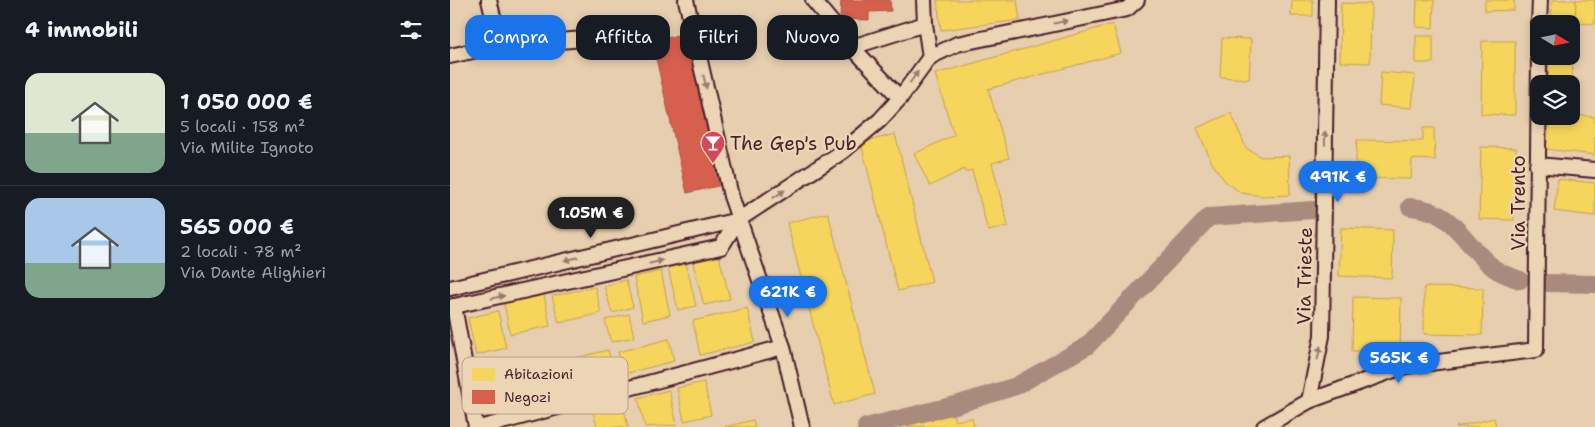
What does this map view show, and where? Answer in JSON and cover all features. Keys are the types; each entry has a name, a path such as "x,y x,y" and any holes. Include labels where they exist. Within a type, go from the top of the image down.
{"street":[{"path":"489,0 493,15"},
{"path":"686,0 738,220 783,347 802,427"},
{"path":"813,0 825,15"},
{"path":"924,0 925,24 930,56"},
{"path":"450,288 738,220 842,152 880,120 900,98 930,56 957,44 1127,9 1137,0"},
{"name":"Via Trieste","path":"1309,401 1322,336 1326,0"},
{"path":"1540,0 1540,15"},
{"path":"858,45 925,24"},
{"path":"450,56 465,53"},
{"path":"858,53 900,98"},
{"name":"Via Trento","path":"1309,401 1405,366 1536,350 1539,65"},
{"path":"1537,165 1595,170"},
{"path":"462,357 452,307 721,247 738,220"},
{"path":"628,388 783,347"},
{"path":"1264,427 1309,401"},
{"path":"473,414 476,427"},
{"path":"483,427 532,414"}],"building: Abitazioni":[{"path":"937,0 1017,0 1020,20 941,30"},
{"path":"1292,0 1313,0 1313,16 1291,16"},
{"path":"1417,0 1434,0 1433,28 1416,27"},
{"path":"1485,0 1514,0 1514,10 1485,11"},
{"path":"1552,0 1576,0 1575,15 1551,15"},
{"path":"1576,0 1595,0 1595,24 1580,23 1580,15 1575,15"},
{"path":"1341,3 1371,4 1370,63 1340,62"},
{"path":"1113,24 1121,53 988,89 1009,158 992,163 1008,226 988,231 972,170 965,172 964,169 930,186 914,154 954,135 935,74"},
{"path":"1416,36 1433,36 1433,63 1416,63"},
{"path":"1222,38 1251,39 1249,79 1220,77"},
{"path":"1482,41 1515,41 1515,115 1481,114"},
{"path":"1549,65 1573,65 1572,75 1548,75"},
{"path":"1381,72 1415,75 1412,108 1379,105"},
{"path":"1231,113 1246,148 1261,157 1289,156 1290,195 1263,196 1241,193 1225,181 1212,163 1197,128"},
{"path":"1580,115 1595,117 1595,155 1546,149 1549,125 1580,125"},
{"path":"1423,128 1434,128 1435,160 1412,159 1411,179 1355,178 1357,140 1423,141"},
{"path":"895,134 932,282 898,291 861,143"},
{"path":"1481,147 1516,148 1514,220 1479,219"},
{"path":"1558,179 1595,183 1595,216 1554,211"},
{"path":"828,213 875,394 834,405 787,223"},
{"path":"1341,228 1393,230 1392,278 1339,276"},
{"path":"718,252 730,299 704,305 692,259"},
{"path":"686,263 696,306 678,310 668,268"},
{"path":"661,271 670,315 643,321 634,277"},
{"path":"626,280 633,307 612,313 604,286"},
{"path":"595,287 601,313 559,323 552,296"},
{"path":"1424,287 1483,288 1482,335 1424,334"},
{"path":"544,295 550,326 510,334 504,303"},
{"path":"1353,297 1401,298 1400,351 1352,351"},
{"path":"747,308 755,342 700,355 693,321"},
{"path":"498,311 506,348 476,355 468,318"},
{"path":"629,314 634,337 611,342 605,320"},
{"path":"669,339 674,361 628,373 628,357 619,357 618,352"},
{"path":"608,350 610,357 580,357"},
{"path":"704,382 711,415 684,421 677,388"},
{"path":"669,390 677,425 645,427 638,398"},
{"path":"594,414 625,414 628,427 597,427"},
{"path":"953,414 955,421 972,418 974,427 889,426"},
{"path":"1494,418 1496,427 1456,427"},
{"path":"753,420 755,427 725,427"}],"building: Negozi":[{"path":"841,0 890,0 891,11 869,12 869,20 858,20 858,15 840,15"},
{"path":"680,35 680,60 693,60 722,185 687,193 656,60 670,60 670,37"}],"waterway":[{"path":"1410,207 1425,209 1438,214 1458,230 1484,260 1495,269 1520,280"},
{"path":"866,427 959,404 1016,386 1087,346 1209,217 1313,210"},
{"path":"1548,283 1595,284"}],"place":[{"name":"The Gep's Pub","path":"713,164"}]}
